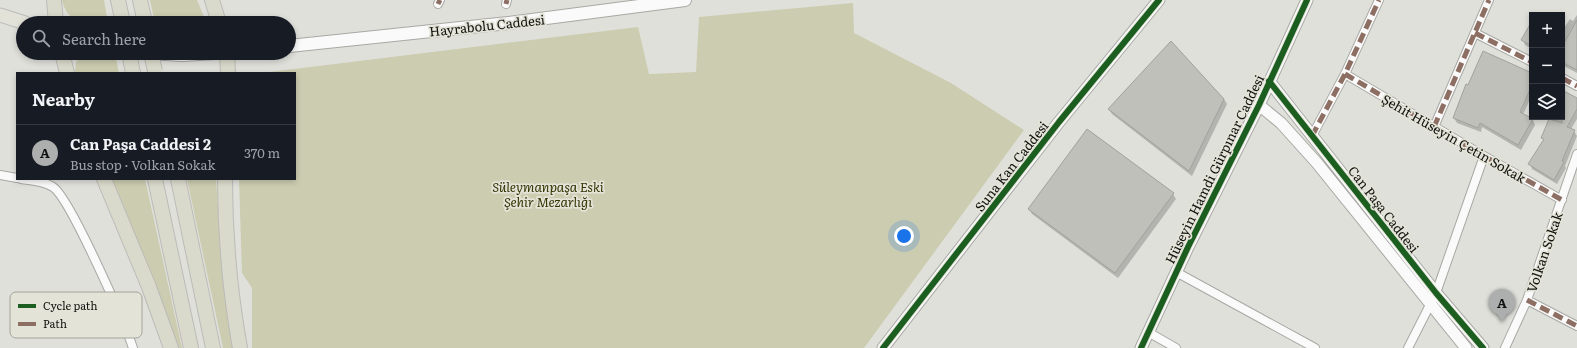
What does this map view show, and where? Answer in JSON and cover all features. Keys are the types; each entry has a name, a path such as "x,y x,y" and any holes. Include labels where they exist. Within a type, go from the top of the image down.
{"highway":[{"path":"54,0 55,16"},
{"path":"212,0 217,16"},
{"path":"64,60 67,72"},
{"path":"131,60 134,72"},
{"path":"152,60 155,72"},
{"path":"227,60 228,72"},
{"path":"104,180 149,287 171,348"},
{"path":"155,180 191,348"},
{"path":"178,180 214,348"},
{"path":"225,180 225,216 229,277 240,348"}],"main road":[{"name":"Hayrabolu Caddesi","path":"296,45 508,23 665,1 685,0"},
{"path":"0,16 16,20"}],"street":[{"name":"Suna Kan Caddesi","path":"883,348 1059,122 1159,0"},
{"name":"Hüseyin Hamdi Gürpınar Caddesi","path":"1141,348 1176,272 1259,105 1307,0"},
{"path":"1312,136 1345,74 1379,0"},
{"path":"1434,126 1489,0"},
{"path":"1475,33 1529,60"},
{"name":"Şehit Hüseyin Çetin Sokak","path":"1345,74 1562,200"},
{"path":"1565,80 1577,86"},
{"name":"Can Paşa Caddesi","path":"1270,81 1436,293 1483,348"},
{"name":"Can Paşa Caddesi","path":"1259,105 1280,123 1317,163 1466,348"},
{"name":"Volkan Sokak","path":"1505,348 1527,300 1577,154"},
{"path":"1408,348 1436,293 1484,156"},
{"path":"0,175 16,178"},
{"path":"28,180 54,187 69,208 110,292"},
{"path":"1176,272 1315,348"},
{"path":"1527,300 1577,326"},
{"path":"1148,332 1176,348"},
{"path":"129,338 133,348"}],"green space":[{"path":"62,0 104,0 107,16 71,16 65,8"},
{"path":"150,0 197,0 204,16 153,16"},
{"name":"Süleymanpaşa Eski Şehir Mezarlığı","path":"853,3 854,33 951,83 1024,130 864,348 252,348 252,288 242,273 239,180 296,180 296,72 269,72 638,27 649,74 696,72 699,17"},
{"path":"78,60 116,60 119,72 75,72 76,62"},
{"path":"111,180 145,180 182,348 177,348"},
{"path":"187,180 216,180 224,287 234,348 223,348"}],"building":[{"path":"1577,20 1577,70 1565,64 1565,42"},
{"path":"1529,26 1529,44 1521,40"},
{"path":"1171,41 1224,99 1189,171 1108,109"},
{"path":"1483,51 1529,72 1529,92 1520,112 1529,117 1529,120 1532,120 1518,145 1480,123 1478,128 1453,118 1466,84 1468,85"},
{"path":"1565,92 1577,98 1577,109 1567,127 1575,130 1562,161 1564,162 1554,180 1528,164 1544,139 1541,138 1549,120 1562,123 1562,120 1565,120"},
{"path":"1087,129 1174,193 1115,273 1028,209"}],"marked path":[{"path":"438,4 440,0"},
{"path":"506,4 507,0"},
{"path":"1312,136 1345,74 1379,0"},
{"path":"1434,127 1489,0"},
{"path":"1475,33 1529,60"},
{"path":"1345,74 1562,200"},
{"path":"1565,80 1577,86"},
{"path":"1527,300 1577,326"}],"cycle path":[{"path":"883,348 1059,122 1159,0"},
{"path":"1141,348 1188,247 1259,105 1307,0"},
{"path":"1269,81 1436,293 1483,348"}],"place":[{"name":"Can Paşa Caddesi 2","path":"1502,322"}]}
